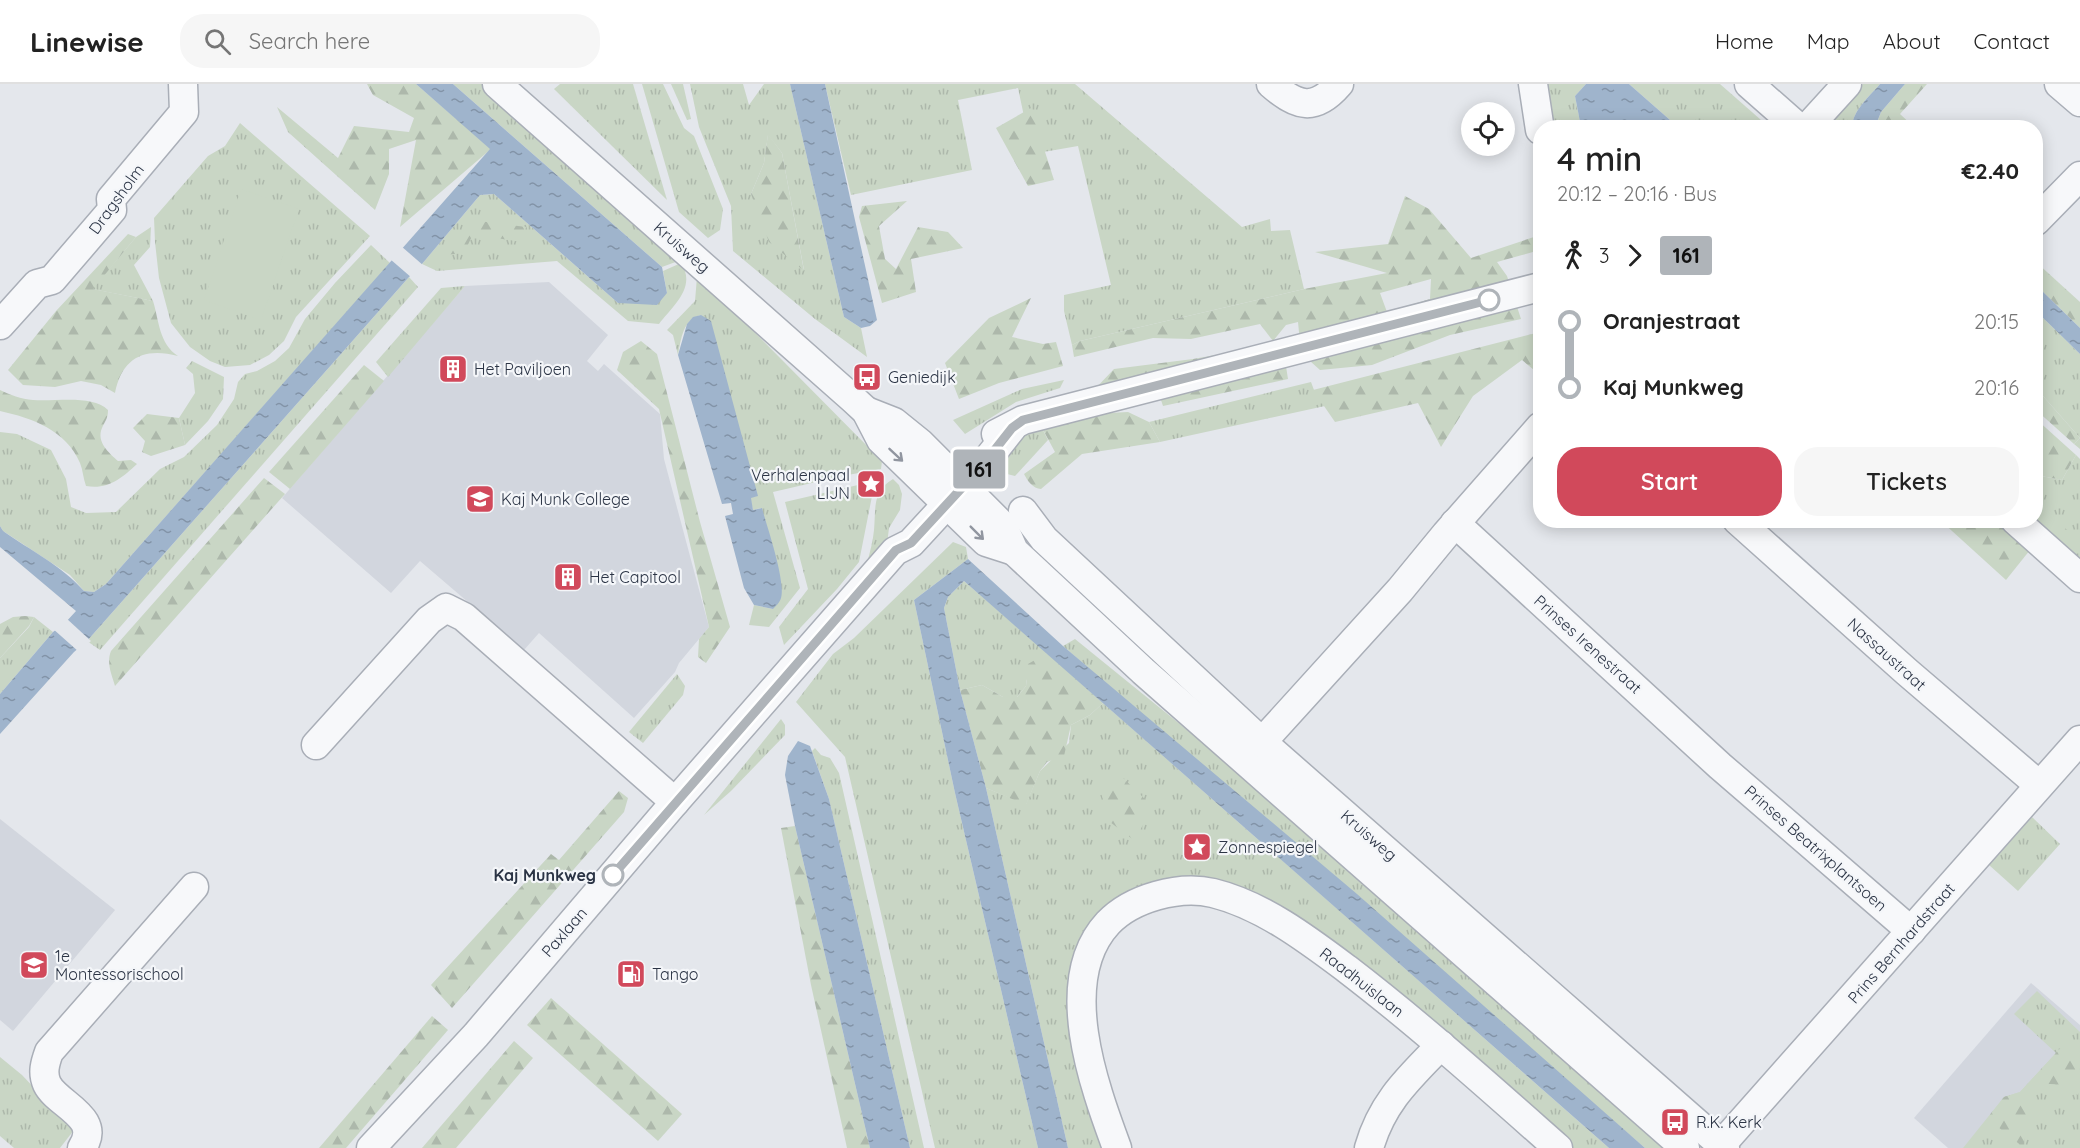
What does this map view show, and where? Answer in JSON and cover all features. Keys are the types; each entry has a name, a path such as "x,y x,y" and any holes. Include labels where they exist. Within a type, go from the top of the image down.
{"street":[{"name":"Dragsholm","path":"0,325 37,284 52,280 112,210 111,199 184,112 183,84"},
{"name":"Kruisweg","path":"496,84 866,411 881,440 949,489 986,542 1014,551 1143,671 1685,1148"},
{"path":"1271,84 1282,94 1300,104 1315,103 1331,93 1339,84"},
{"path":"1533,84 1538,120"},
{"path":"1749,84 1790,120"},
{"path":"1814,120 1847,84"},
{"path":"2059,84 2080,102"},
{"path":"2043,214 2080,176"},
{"name":"Paxlaan","path":"371,1148 476,1035 675,802 896,550 899,533 949,489 1012,428 1023,420 1034,417 1533,289"},
{"path":"1262,742 1400,591 1455,523 1533,435"},
{"name":"Kruisweg","path":"1023,511 1044,538 1262,742 1723,1146"},
{"name":"Prinses Irenestraat","path":"1455,523 1720,766"},
{"name":"Nassaustraat","path":"1746,528 1907,672 2039,785"},
{"path":"2024,528 2080,578"},
{"path":"316,745 429,620 446,608 464,617 675,802"},
{"name":"Prins Bernhardstraat","path":"1723,1146 2080,740"},
{"name":"Prinses Beatrixplantsoen","path":"1720,766 1911,931"},
{"path":"81,1148 87,1136 84,1121 48,1086 44,1063 49,1052 194,887"},
{"name":"Raadhuislaan","path":"1117,1148 1101,1104 1089,1059 1081,1003 1089,952 1102,930 1115,916 1133,905 1162,894 1187,891 1213,893 1238,901 1272,919 1330,957 1441,1045 1558,1148"},
{"path":"1369,1148 1383,1111 1397,1090 1441,1045"}],"shaded area":[{"name":"Kaj Munk College","path":"549,282 608,335 587,361 598,371 604,364 660,414 664,459 709,627 679,663 675,672 634,718 539,633 524,650 420,561 391,593 282,498 465,286"},
{"name":"1e Montessorischool","path":"0,819 115,910 13,1031 0,1020"},
{"path":"2031,983 2080,1025 2080,1148 1948,1148 1914,1118"}],"green space":[{"path":"367,84 416,84 491,149 400,227 416,140 389,149 389,174 375,210 288,132 277,107 338,158 354,126 409,132 414,118 373,95"},
{"path":"453,84 482,84 681,260 662,267"},
{"path":"560,84 633,84 667,200 554,89"},
{"path":"642,84 663,84 684,128 694,136 723,209 720,230 708,238 679,212"},
{"path":"671,84 683,84 691,119 687,120"},
{"path":"690,84 743,84 749,105 764,84 790,84 844,317 861,328 867,357 815,319 733,251 731,206 699,127","holes":["768,135 782,153 804,270 751,194 764,163"]},
{"path":"825,84 1075,84 1242,227 1270,219 1271,231 1290,230 1304,289 1080,341 1072,345 1064,311 1064,295 1111,285 1078,146 1032,154 1018,88 958,100 972,170 851,195"},
{"path":"1544,84 1586,84 1575,96 1580,120 1548,120"},
{"path":"1629,84 1720,84 1761,120 1670,120"},
{"path":"1863,84 1880,84 1858,109 1853,120 1831,120"},
{"path":"1905,84 1927,84 1900,114 1906,120 1878,120 1881,112"},
{"path":"1031,108 1054,180 1028,186 996,128"},
{"path":"240,123 370,236 296,317 284,341 269,355 250,365 225,367 210,361 190,347 171,323 159,278 154,218 208,156 225,146"},
{"path":"768,134 782,153 804,271 769,242 751,194 764,163"},
{"path":"241,189 299,209 261,320 204,300"},
{"path":"494,194 618,303 667,293 663,271 681,263 686,280 681,296 659,324 628,321 557,261 437,271 422,264 480,195"},
{"path":"1405,196 1429,209 1471,258 1533,237 1533,252 1497,262 1507,276 1521,319 1450,335 1372,365 1320,370 1301,353 1298,322 1286,325 1273,341 1260,324 1191,339 1153,338 1074,357 1072,345 1080,341 1304,289 1387,273 1315,252 1388,244","holes":["1431,279 1430,299 1387,312 1380,293"]},
{"path":"907,201 879,226 885,259 896,269 918,227 948,232 963,248 911,259 916,292 882,303 859,217 862,206"},
{"path":"471,220 526,227 521,242 473,234 464,253 444,255"},
{"path":"151,227 150,247 134,265 153,301 92,289 136,237"},
{"path":"128,234 136,237 93,289 153,301 163,338 178,356 155,353 137,358 123,371 115,393 101,385 81,381 55,387 23,385 8,370 56,311"},
{"path":"371,245 390,263 106,584 94,592 84,591 70,575 3,531 0,526 0,432 17,434 51,450 66,479 71,507 86,513 116,512 160,469 184,457 217,425 234,399 238,382 245,374 257,371 275,361 289,348 305,319"},
{"path":"2043,268 2080,302 2080,328 2043,292"},
{"path":"409,277 418,287 100,650 87,641"},
{"path":"697,277 701,278 882,461 881,469 773,492 800,588 769,627 749,625 754,605 773,609 761,508 753,510 750,497 757,496 701,315 695,317 687,325 678,355 673,335 667,330 695,301"},
{"path":"465,286 388,377 376,362 441,288"},
{"path":"1031,298 1012,337 1043,344 1056,342 1063,366 999,383 959,399 945,363 989,318"},
{"path":"2043,318 2080,354 2080,438 2043,396"},
{"path":"1533,334 1533,369 1522,360 1473,396 1441,447 1418,403 1335,422 1313,390"},
{"path":"641,341 657,354 700,522 730,627 706,663 698,657 699,639 709,627 659,409 617,370 623,352"},
{"path":"1278,344 1285,360 1288,379 1163,406 1160,397 1093,391 1114,369 1193,359"},
{"path":"192,361 224,377 223,399 208,421 185,445 179,418 195,393 193,374 186,368"},
{"path":"364,365 384,381 290,489 269,472"},
{"path":"1064,380 1060,388 1016,402 965,434 953,420 1022,389"},
{"path":"1311,382 1325,406 1160,442 1149,422"},
{"path":"0,390 29,399 83,400 101,405 108,410 101,433 104,447 118,461 131,460 137,464 114,482 94,487 86,486 80,463 66,442 47,427 24,417 0,411"},
{"path":"2043,396 2080,438 2074,444 2043,416"},
{"path":"1128,412 1149,422 1160,442 1082,454 1041,489 1033,486 1027,479 1024,474 1055,452 1041,426 1109,413"},
{"path":"147,414 179,418 185,445 151,456 142,452 145,441 133,428"},
{"path":"2043,425 2076,455 2062,480 2043,476"},
{"path":"1041,426 1048,440 1015,476 1007,474 993,460 1006,445"},
{"path":"2080,438 2080,449 2074,444"},
{"path":"2076,455 2080,459 2080,568 2043,513 2043,476 2062,480"},
{"path":"264,478 285,494 115,686 109,664 111,651"},
{"path":"893,479 899,485 902,494 900,510 889,528 886,552 867,563 874,534 876,501 881,489"},
{"path":"875,481 859,562 784,645 779,627 808,589 785,502"},
{"path":"2043,511 2070,532 2064,554 2043,528"},
{"path":"1949,528 2004,528 2030,550 2006,580"},
{"path":"953,542 966,547 968,559 914,600 955,793 1038,1148 935,1148 845,757 796,702 833,654 854,638"},
{"path":"964,581 1047,653 1032,668 1026,686 1017,697 1003,697 982,685 960,690 944,608 948,597"},
{"path":"13,617 34,617 29,626 0,658 0,624"},
{"path":"34,617 53,632 0,694 0,658 29,627"},
{"path":"1075,639 1255,785 1669,1148 1645,1148 1063,646"},
{"path":"1047,653 1103,703 1090,715 1071,725 1064,756 1047,762 1040,771 1026,805 986,788 960,690 982,685 1003,697 1017,697 1026,686 1028,664"},
{"path":"677,674 685,686 683,695 643,743 629,732"},
{"path":"1103,703 1609,1148 1573,1148 1542,1120 1215,883 1085,938 1105,1148 1068,1148 986,788 1026,804 1040,771 1069,743 1071,725 1090,715"},
{"path":"781,719 785,725 785,735 731,791 704,815"},
{"path":"815,748 821,755 830,758 839,773 924,1148 910,1148 829,799 812,751"},
{"path":"1119,774 1152,806 1135,841 1110,822 1101,793"},
{"path":"619,791 628,798 624,812 452,1008 431,985 551,854 559,860"},
{"path":"2032,817 2060,844 2018,891 1989,865"},
{"path":"795,826 870,1148 847,1148 811,985 781,828"},
{"path":"2037,991 2080,1032 2080,1148 1963,1148 2004,1097 2020,1092 2056,1053 2014,1014"},
{"path":"551,998 682,1114 658,1141 527,1025"},
{"path":"432,1016 448,1030 346,1148 319,1148"},
{"path":"514,1041 533,1058 456,1148 422,1148"},
{"path":"2067,1041 2080,1049 2078,1095 2055,1084 2040,1085 2026,1093 2020,1100 2032,1109 2029,1117 2032,1128 2026,1133 2023,1147 1998,1127 1991,1114 2004,1097 2020,1092"},
{"path":"0,1057 22,1075 74,1130 60,1148 14,1148 0,1136"}],"water":[{"path":"416,84 453,84 662,267 667,293 657,305 618,303 494,194 480,195 422,264 87,641 74,652 0,734 0,694 53,632 76,611 0,547 0,526 3,531 66,574 84,591 94,592 106,584 490,149"},
{"path":"790,84 825,84 877,320 870,326 861,328 844,317"},
{"path":"1586,84 1629,84 1670,120 1580,120 1575,96"},
{"path":"1880,84 1905,84 1881,112 1878,120 1853,120 1858,109"},
{"path":"2043,292 2080,328 2080,354 2043,318"},
{"path":"701,315 711,321 758,496 751,498 753,510 762,508 775,554 782,590 778,604 773,609 754,605 744,588 725,516 733,514 731,503 722,504 678,355 687,324 693,317"},
{"path":"968,559 1063,646 1357,894 1645,1148 1609,1148 964,581 948,597 944,608 960,690 986,788 1068,1148 1038,1148 955,793 914,600"},
{"path":"798,741 810,746 829,799 910,1148 870,1148 785,775 788,756"}],"pier":[{"path":"401,246 424,266 412,278 390,259"},
{"path":"66,618 91,641 79,652 52,628"}],"bus line":[{"name":"161","path":"613,875 896,550 911,543 982,466 1012,428 1023,420 1489,300"}],"place":[{"name":"Het Paviljoen","path":"453,369"},
{"name":"Geniedijk","path":"867,377"},
{"name":"Verhalenpaal LIJN","path":"871,484"},
{"name":"Kaj Munk College","path":"480,499"},
{"name":"Het Capitool","path":"568,577"},
{"name":"Zonnespiegel","path":"1197,847"},
{"name":"Kaj Munkweg","path":"613,875"},
{"name":"1e Montessorischool","path":"34,965"},
{"name":"Tango","path":"631,974"},
{"name":"R.K. Kerk","path":"1675,1122"}]}
